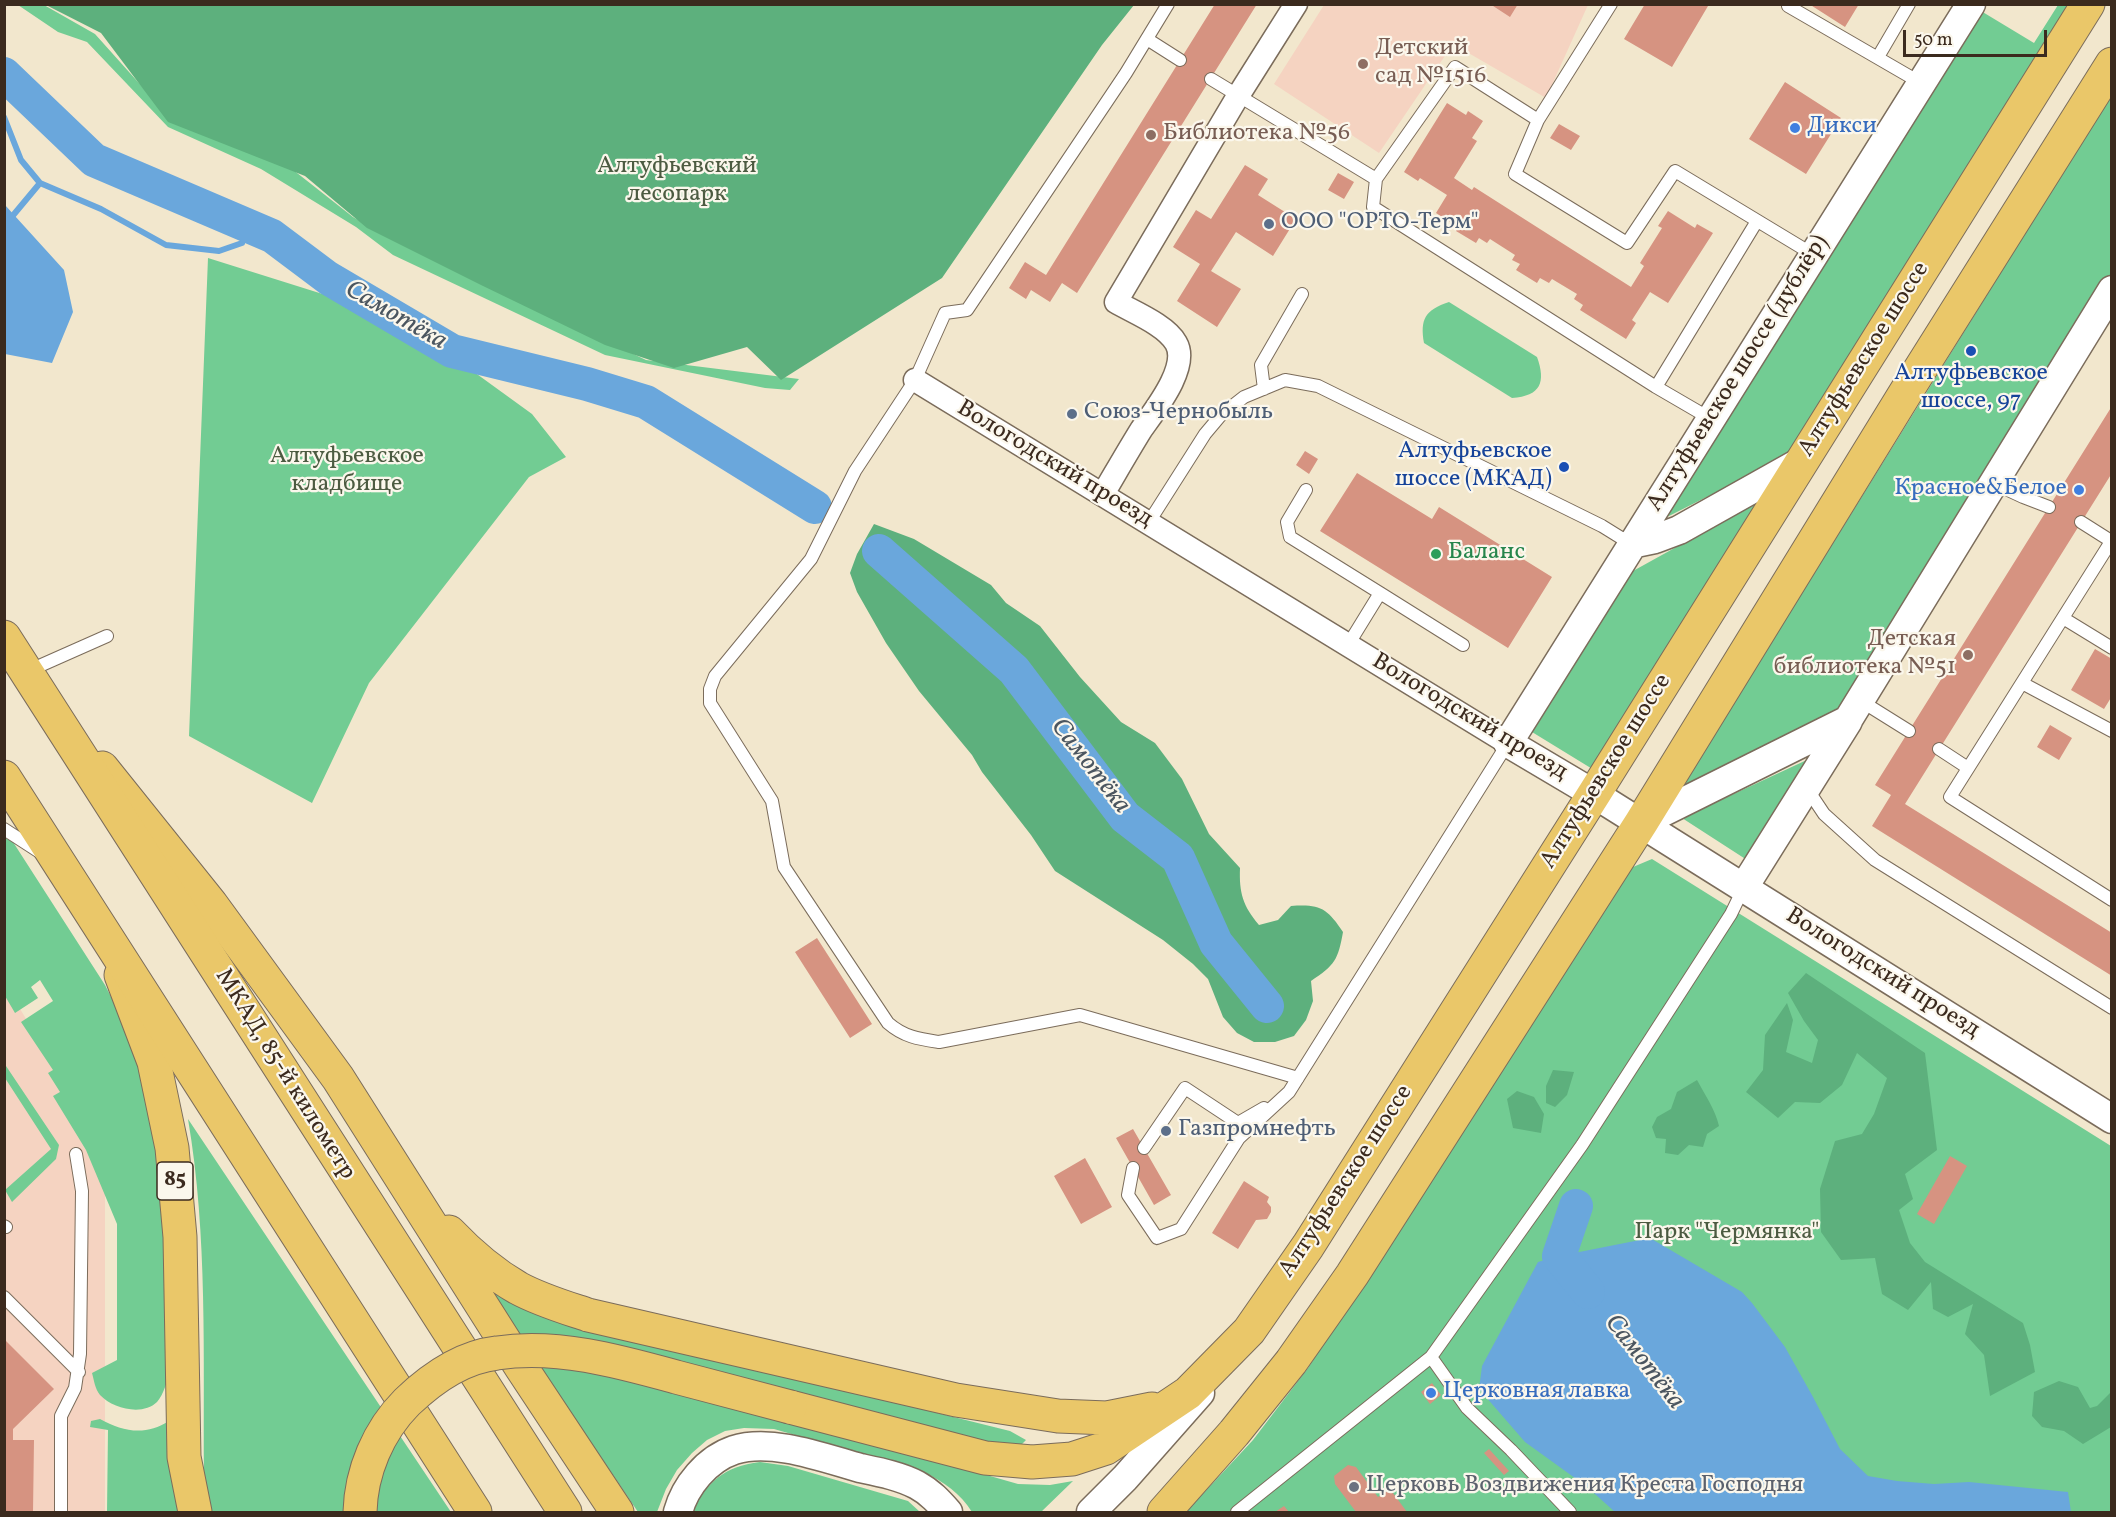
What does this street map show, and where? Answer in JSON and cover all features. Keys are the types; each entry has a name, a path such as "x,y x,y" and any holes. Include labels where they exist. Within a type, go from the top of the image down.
{"main road":[{"name":"Алтуфьевское шоссе","path":"1249,1331 1308,1246 1594,794 2088,4"},
{"path":"1164,1512 1234,1433 1291,1362 1345,1284 1641,823 1915,378 2112,64"},
{"name":"МКАД, 85-й километр","path":"4,637 564,1512"},
{"path":"30,677 211,904 338,1078 521,1368 617,1512"},
{"path":"4,777 475,1512"},
{"name":"85","path":"95,919 129,993 154,1062 172,1148 180,1237 184,1457"},
{"path":"398,1171 440,1223 467,1251 518,1288 549,1302 588,1315 956,1400 1058,1416 1107,1418 1166,1406"},
{"path":"360,1512 360,1496 372,1451 395,1414 424,1386 458,1365 495,1353 545,1350 641,1367 985,1458 1032,1462 1072,1459 1106,1448 1188,1393 1249,1331"},
{"path":"184,1457 195,1512"}],"street":[{"path":"1103,494 1163,399 1176,371 1179,358 1178,344 1167,331 1116,302 1238,96 1296,4"},
{"name":"Алтуфьевское шоссе (дублёр)","path":"1508,743 1971,4"},
{"path":"1744,887 2112,290"},
{"name":"Вологодский проезд","path":"915,380 1072,468 1103,494 1641,823 2112,1119"},
{"path":"1631,544 1655,539 1679,530 1802,461"},
{"path":"1641,823 1855,710"},
{"name":"Алтуфьевское шоссе","path":"1090,1512 1125,1478 1195,1400 1249,1331"},
{"path":"678,1512 694,1479 712,1462 734,1450 759,1447 790,1449 888,1475 917,1485 935,1498 948,1512"},
{"name":"85","path":"184,1457 185,1512"}],"lane":[{"path":"1168,4 967,310 945,313 915,380 855,471 811,559 715,676 710,689 710,703 772,801 784,867 888,1023 899,1032 917,1039 939,1042 1080,1015 1298,1078"},
{"path":"1611,4 1538,120 1515,174 1627,243 1675,171 1814,255"},
{"path":"1789,4 1788,6 1921,83"},
{"path":"1878,57 1909,4"},
{"path":"1147,39 1180,60"},
{"path":"1538,120 1455,67 1376,179 1373,207 1656,387 1711,419"},
{"path":"1211,79 1376,179"},
{"path":"1656,387 1757,221"},
{"path":"1264,389 1261,365 1302,294"},
{"path":"1149,522 1205,434 1221,415 1244,397 1284,381 1318,386 1602,526 1631,544"},
{"path":"1993,483 2023,498 2049,507"},
{"path":"1306,490 1287,522 1290,537 1463,645"},
{"path":"2081,522 2111,540 1950,797 2112,900"},
{"path":"1348,645 1380,593"},
{"path":"2063,618 2112,648"},
{"path":"30,677 107,636"},
{"path":"2022,683 2112,731"},
{"path":"1855,710 1908,731"},
{"path":"1133,1167 1128,1194 1157,1238 1181,1230 1239,1138 1289,1092 1508,743"},
{"path":"1939,749 1968,768"},
{"path":"1806,787 1824,814 1875,860 2112,1008"},
{"path":"4,829 61,866"},
{"path":"1237,1512 1431,1357 1582,1145 1731,914 1744,887"},
{"path":"1144,1148 1185,1088 1238,1123 1281,1099"},
{"path":"61,1512 62,1416 75,1388 79,1372 82,1191 76,1155"},
{"path":"4,1297 79,1372"},
{"path":"1431,1357 1467,1408 1570,1512"}],"shaded area":[{"name":"Детский сад №1516","path":"1324,5 1588,5 1546,98 1453,44 1379,153 1274,84"},
{"path":"4,982 105,1151 105,1512 5,1512"}],"green space":[{"path":"18,5 44,5 95,34 172,120 292,169 353,217 389,238 646,360 799,379 790,390 765,388 605,355 393,255 356,227 261,169 168,127 87,42 58,32"},
{"name":"Алтуфьевский лесопарк","path":"46,5 1134,5 1102,45 942,278 781,380 747,347 674,368 605,345 367,228 305,176 168,122 101,33"},
{"path":"2058,5 2072,5 1790,455 1665,518 1981,11 2034,43"},
{"path":"2111,95 2111,276 1841,711 1681,788"},
{"name":"Алтуфьевское кладбище","path":"208,258 348,302 452,356 532,414 566,457 529,477 369,683 312,803 189,736"},
{"path":"1449,302 1537,357 1541,380 1535,391 1522,397 1512,398 1424,343 1423,328 1426,316 1434,308"},
{"path":"1765,498 1594,770 1532,732 1633,571"},
{"path":"874,524 914,539 991,585 1006,603 1040,626 1080,677 1121,722 1155,743 1182,779 1209,834 1240,868 1243,899 1259,925 1278,920 1291,906 1316,907 1332,918 1343,932 1337,956 1325,971 1311,981 1313,1001 1306,1020 1294,1036 1275,1042 1254,1042 1237,1033 1223,1017 1208,979 1193,964 1163,940 1055,871 972,755 919,691 886,643 857,592 850,573 857,554"},
{"path":"1811,758 1747,860 1682,818"},
{"path":"5,838 13,842 105,985 135,1044 161,1165 170,1371 157,1402 144,1409 128,1409 106,1400 97,1390 92,1373 117,1360 117,1224 86,1150 53,1096 60,1092 48,1073 53,1070 21,1022 53,1001 40,980 31,987 38,998 15,1013 5,996"},
{"name":"Парк \"Чермянка\"","path":"1652,859 2111,1146 2111,1512 1186,1512 1253,1440 1308,1368 1633,867"},
{"path":"1806,973 1925,1053 1937,1150 1905,1174 1913,1199 1899,1210 1910,1243 1925,1262 2023,1323 2035,1372 1990,1396 1984,1355 1965,1334 1973,1304 1948,1317 1933,1309 1931,1282 1908,1310 1882,1294 1875,1258 1841,1260 1821,1232 1820,1189 1835,1141 1862,1134 1874,1114 1887,1078 1857,1053 1842,1085 1820,1103 1795,1102 1778,1118 1746,1092 1763,1070 1765,1035 1787,1003 1793,1020 1786,1052 1812,1063 1818,1040 1788,993"},
{"path":"4,1063 59,1145 56,1159 12,1202 5,1190 51,1149 5,1078"},
{"path":"1553,1070 1574,1072 1567,1095 1555,1107 1546,1103 1546,1086"},
{"path":"1697,1080 1719,1126 1707,1134 1703,1147 1689,1145 1678,1155 1665,1153 1666,1139 1656,1138 1652,1127 1657,1117 1671,1109 1677,1092"},
{"path":"1517,1091 1534,1097 1544,1114 1541,1133 1513,1128 1507,1099"},
{"path":"188,1119 451,1512 209,1512 204,1476 202,1252"},
{"path":"480,1278 865,1395 1010,1431 1026,1440 1021,1445 962,1468 1018,1484 1050,1485 1073,1481 1041,1512 972,1512 951,1489 924,1472 774,1429 744,1428 725,1431 707,1440 677,1470 657,1512 638,1512"},
{"path":"2059,1381 2078,1387 2090,1408 2097,1406 2111,1392 2111,1427 2083,1444 2064,1431 2042,1427 2032,1416 2034,1392"},
{"path":"100,1419 117,1427 134,1430 152,1429 169,1421 179,1512 107,1512 108,1430 90,1427 91,1421"},
{"path":"760,1462 788,1466 908,1501 920,1512 690,1512 718,1477 747,1464"}],"water":[{"path":"5,205 64,270 73,312 52,363 5,354"},
{"path":"1650,1238 1742,1292 1785,1347 1840,1449 1868,1476 1934,1484 1969,1482 2068,1492 2071,1512 1615,1512 1586,1486 1525,1442 1479,1389 1482,1366 1538,1262"}],"building":[{"path":"1215,4 1257,4 1077,293 1062,283 1050,302 1031,290 1026,299 1009,288 1025,262 1046,275"},
{"path":"1490,4 1518,4 1510,17"},
{"path":"1645,4 1708,6 1672,67 1624,39"},
{"path":"1809,4 1859,4 1845,27"},
{"name":"Дикси","path":"1785,82 1841,118 1806,174 1749,139"},
{"path":"1447,103 1466,115 1468,111 1483,121 1472,138 1477,141 1454,178 1472,190 1474,187 1631,287 1644,266 1640,263 1662,228 1658,226 1668,211 1695,228 1697,224 1713,233 1668,303 1650,292 1632,320 1636,323 1626,339 1580,310 1583,305 1574,299 1577,294 1552,279 1549,283 1540,278 1537,283 1516,270 1520,264 1512,260 1515,255 1490,239 1487,243 1479,238 1476,243 1456,231 1458,227 1436,213 1447,195 1420,178 1418,181 1404,172"},
{"path":"1559,124 1580,136 1571,150 1550,138"},
{"path":"1245,165 1268,179 1258,195 1296,219 1273,256 1236,232 1211,271 1241,289 1217,327 1177,301 1200,264 1173,247 1196,210 1211,219"},
{"path":"1338,173 1354,182 1344,199 1328,190"},
{"path":"2112,406 2112,473 1905,804 2112,933 2112,976 1872,826 1891,795 1875,785"},
{"path":"1305,451 1318,459 1309,474 1296,465"},
{"name":"Баланс","path":"1357,473 1432,519 1439,507 1552,577 1508,648 1320,531"},
{"path":"2095,649 2112,659 2112,696 2104,709 2071,690"},
{"path":"2050,725 2072,738 2059,760 2037,747"},
{"path":"817,938 872,1024 850,1038 795,952"},
{"path":"1133,1129 1171,1195 1154,1205 1116,1138"},
{"path":"1950,1156 1967,1166 1934,1224 1917,1214"},
{"path":"1085,1158 1112,1207 1081,1224 1054,1176"},
{"path":"1244,1181 1269,1197 1267,1202 1271,1207 1271,1212 1267,1219 1256,1220 1238,1249 1212,1233"},
{"path":"4,1339 54,1389 13,1429 13,1440 34,1440 33,1512 4,1512"},
{"name":"Церковная лавка","path":"1432,1383 1441,1395 1430,1404 1421,1392"},
{"path":"1489,1449 1509,1471 1504,1475 1484,1453"},
{"name":"Церковь Воздвижения Креста Господня","path":"1348,1465 1356,1467 1378,1497 1390,1489 1407,1512 1356,1512 1335,1484 1334,1476"},
{"path":"1284,1506 1289,1512 1275,1512"}],"waterway":[{"name":"Самотёка","path":"4,74 94,160 272,236 328,278 452,351 587,384 646,402 815,507"},
{"path":"4,117 21,160 40,183 101,209 166,245 219,251 242,243"},
{"path":"10,219 40,183"},
{"name":"Самотёка","path":"879,551 1014,670 1125,817 1178,858 1216,943 1267,1006"},
{"name":"Самотёка","path":"1576,1206 1559,1256 1588,1292"}],"place":[{"name":"Детский сад №1516","path":"1363,64"},
{"name":"Дикси","path":"1795,128"},
{"name":"Библиотека №56","path":"1151,135"},
{"name":"ООО \"ОРТО-Терм\"","path":"1269,224"},
{"name":"Алтуфьевское шоссе, 97","path":"1971,351"},
{"name":"Союз-Чернобыль","path":"1072,414"},
{"name":"Алтуфьевское шоссе (МКАД)","path":"1564,467"},
{"name":"Красное&Белое","path":"2079,490"},
{"name":"Баланс","path":"1436,554"},
{"name":"Детская библиотека №51","path":"1968,655"},
{"name":"Газпромнефть","path":"1166,1131"},
{"name":"Церковная лавка","path":"1431,1393"},
{"name":"Церковь Воздвижения Креста Господня","path":"1354,1487"}]}
